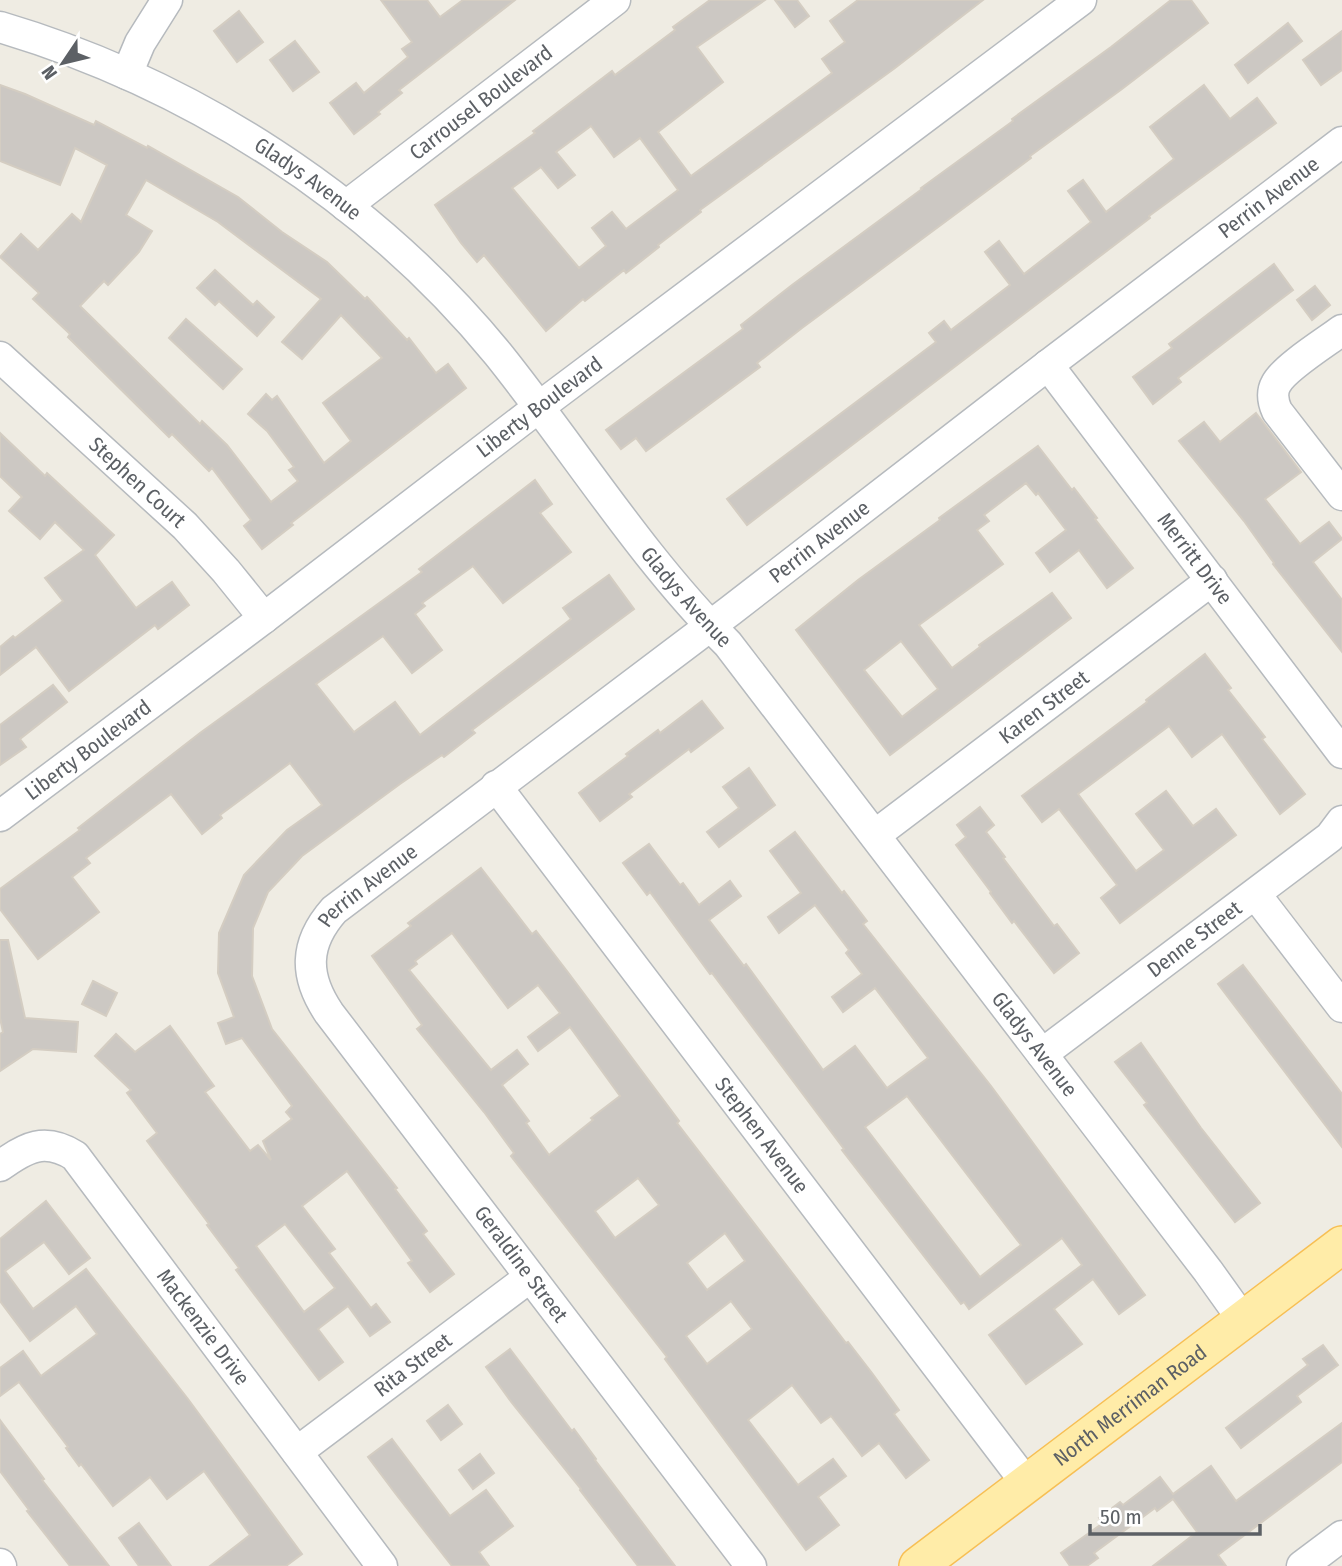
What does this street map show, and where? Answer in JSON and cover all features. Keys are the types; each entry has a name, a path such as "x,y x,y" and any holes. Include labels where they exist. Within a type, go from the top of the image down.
{"main road":[{"name":"North Merriman Road","path":"918,1566 1342,1245"}],"street":[{"path":"127,74 140,43 167,0"},
{"name":"Carrousel Boulevard","path":"346,206 615,0"},
{"name":"Liberty Boulevard","path":"0,816 1081,0"},
{"name":"Gladys Avenue","path":"0,27 80,54 127,74 187,103 246,137 346,206 396,247 445,294 539,407 689,605 728,644 1243,1320"},
{"name":"Perrin Avenue","path":"311,954 315,936 334,910 1342,142"},
{"path":"1342,330 1283,375 1275,385 1273,401 1277,411 1342,495"},
{"name":"Stephen Court","path":"0,357 185,526 264,618"},
{"name":"Merritt Drive","path":"1048,365 1342,753"},
{"name":"Karen Street","path":"875,835 1212,580"},
{"name":"Stephen Avenue","path":"496,786 1027,1483"},
{"name":"Denne Street","path":"1042,1054 1256,895 1330,837 1342,821"},
{"path":"1256,895 1342,1007"},
{"name":"Geraldine Street","path":"311,954 310,969 314,988 329,1013 751,1566"},
{"name":"Mackenzie Drive","path":"0,1166 24,1150 36,1146 57,1146 75,1156 382,1566"},
{"name":"Rita Street","path":"297,1452 530,1277"},
{"path":"1302,1566 1342,1536"}],"building":[{"path":"381,0 427,0 440,17 463,0 515,0 399,90 402,93 354,134 330,103 356,83 364,93 408,57 402,49 412,42"},
{"path":"710,0 765,0 697,47 723,82 658,132 691,176 832,73 822,59 845,42 830,21 858,0 983,0 895,68 700,210 701,212 626,273 624,270 585,301 583,299 546,331 484,255 477,262 435,205 535,133 533,131 612,71 615,75 675,30 673,27","holes":["591,126 614,157 640,138 678,190 626,229 612,212 592,228 606,246 579,268 512,188 541,167 558,188 575,175 556,152"]},
{"path":"775,0 797,0 809,16 795,27"},
{"path":"1171,0 1191,0 1208,23 802,328 757,363 760,367 646,451 636,438 621,449 606,430 743,329 741,325 792,285"},
{"path":"239,11 263,42 237,62 214,31"},
{"path":"1288,23 1302,41 1248,83 1235,65"},
{"path":"1342,31 1342,70 1321,85 1303,60"},
{"path":"295,41 319,72 293,91 270,60"},
{"path":"0,85 94,125 96,121 147,148 148,146 238,197 282,232 327,262 365,299 367,297 407,340 409,338 436,373 448,364 466,388 291,523 293,525 262,549 244,526 251,520 212,468 209,471 172,434 169,437 68,337 70,334 33,299 39,293 0,257 21,234 38,250 72,214 81,222 107,165 75,148 60,185 0,161","holes":["146,180 218,222 321,299 282,342 302,359 341,315 382,358 323,403 351,441 324,463 277,396 272,400 266,394 248,414 267,431 294,467 289,470 298,481 271,502 227,445 202,421 200,424 80,306 104,281 108,285 139,252 152,231 126,215"]},
{"path":"1204,85 1230,119 1257,98 1276,123 1149,216 1150,218 747,525 727,499 936,342 929,333 944,321 951,330 1010,285 985,252 999,241 1024,274 1091,222 1068,191 1083,180 1106,212 1174,159 1150,127"},
{"path":"1274,264 1293,290 1178,378 1181,382 1153,404 1133,377 1172,348 1169,344"},
{"path":"215,270 253,305 257,301 274,317 257,336 219,301 215,305 197,288"},
{"path":"1315,286 1330,305 1312,320 1297,300"},
{"path":"186,319 242,369 223,389 169,338"},
{"path":"1256,413 1301,472 1265,499 1300,544 1329,522 1342,539 1313,562 1342,600 1342,652 1273,564 1244,521 1179,441 1204,422 1220,442"},
{"path":"0,433 114,535 95,555 136,608 172,582 189,605 158,629 155,625 69,691 36,647 0,675 0,647 63,601 45,578 84,550 55,522 40,539 9,511 22,497 0,476"},
{"path":"1038,446 1072,490 1074,488 1133,568 1107,588 1079,550 1050,572 1036,553 1066,530 1038,493 1036,495 1026,483 984,515 989,521 977,530 1003,564 919,625 952,668 980,647 979,645 1052,593 1071,618 890,755 796,630 940,520 939,518","holes":["901,641 938,689 902,717 864,670"]},
{"path":"535,480 552,504 540,513 571,552 503,603 473,566 422,603 425,606 415,614 442,650 412,673 383,636 316,684 354,732 395,702 420,735 571,619 563,608 609,575 634,609 472,730 475,733 444,757 442,755 400,784 302,856 268,892 253,928 252,976 272,1029 397,1188 395,1189 427,1231 423,1234 454,1274 430,1292 408,1263 412,1261 347,1171 302,1206 335,1249 329,1253 371,1308 376,1304 390,1322 370,1336 348,1306 318,1329 343,1362 319,1380 236,1270 239,1268 207,1225 209,1224 147,1141 157,1133 127,1093 131,1090 95,1056 116,1034 135,1052 170,1026 214,1086 205,1092 250,1151 258,1145 271,1160 263,1141 292,1119 286,1112 292,1106 242,1038 226,1044 218,1023 234,1017 218,973 219,933 244,875 287,830 322,805 290,763 220,815 222,818 202,834 171,794 86,858 90,863 72,877 99,912 38,959 0,909 0,889 80,830 78,828 200,733 422,572 419,569","holes":["285,1224 335,1288 304,1312 256,1246"]},
{"path":"1205,654 1231,688 1228,690 1265,737 1262,739 1305,794 1280,814 1222,734 1192,757 1169,726 1078,794 1136,871 1164,850 1136,814 1166,791 1193,826 1216,809 1236,835 1120,923 1101,898 1117,885 1059,809 1042,822 1022,796 1147,702 1146,700"},
{"path":"53,685 67,702 20,739 26,747 0,765 0,725"},
{"path":"702,701 723,728 691,752 689,749 629,794 632,797 600,821 579,793 658,730 660,733"},
{"path":"749,768 775,805 719,847 707,832 739,808 723,787"},
{"path":"980,807 994,825 986,832 1005,857 1003,858 1054,926 1057,924 1079,953 1054,973 1014,921 1012,923 956,845 966,837 957,825"},
{"path":"795,832 867,921 863,924 991,1086 1145,1295 1119,1314 1093,1279 1054,1309 1082,1344 1026,1384 989,1335 1082,1265 1062,1238 969,1309 964,1302 961,1304 842,1150 844,1149 650,892 647,895 623,863 649,844 699,905 730,881 741,896 709,920 744,966 746,964 823,1070 855,1046 887,1088 928,1058 875,988 843,1012 832,997 862,974 846,953 849,950 815,905 779,933 768,917 801,893 770,851","holes":["907,1096 1021,1245 980,1277 865,1127"]},
{"path":"481,868 532,934 536,931 567,971 679,1121 677,1123 872,1373 899,1410 894,1414 929,1460 906,1478 879,1443 862,1456 831,1416 821,1423 792,1385 748,1420 798,1485 833,1459 846,1476 818,1497 839,1525 806,1550 665,1359 667,1357 511,1156 514,1153 484,1112 417,1029 422,1025 372,956 411,926 408,923","holes":["452,933 508,1008 538,985 560,1013 528,1037 538,1051 570,1027 620,1096 549,1155 526,1123 529,1121 502,1085 528,1064 517,1050 491,1070 409,970 417,964 415,961","638,1178 659,1205 615,1238 595,1211","725,1233 745,1261 707,1290 687,1263","731,1301 752,1329 707,1364 686,1336"]},
{"path":"0,940 8,940 25,1018 78,1022 76,1052 33,1049 0,1071 0,1034 3,1032 0,1018"},
{"path":"1243,965 1342,1094 1342,1147 1218,984"},
{"path":"93,981 117,993 106,1016 82,1004"},
{"path":"1141,1043 1201,1128 1260,1203 1235,1222 1144,1105 1147,1103 1115,1062"},
{"path":"46,1201 90,1258 69,1274 44,1242 5,1271 33,1309 86,1269 188,1399 302,1554 286,1566 210,1566 250,1535 204,1471 167,1499 150,1477 113,1506 81,1464 79,1466 19,1382 0,1396 0,1368 23,1351 41,1376 97,1334 76,1306 30,1341 0,1301 0,1239"},
{"path":"1323,1345 1338,1365 1297,1396 1301,1402 1241,1448 1226,1428 1308,1365 1303,1359"},
{"path":"510,1349 572,1431 574,1429 675,1566 638,1566 512,1403 486,1367"},
{"path":"448,1405 462,1424 441,1440 427,1421"},
{"path":"0,1420 44,1479 42,1480 109,1566 70,1566 27,1511 29,1510 0,1471"},
{"path":"1342,1423 1342,1462 1218,1555 1226,1566 1153,1566 1197,1532 1173,1499 1157,1511 1155,1508 1094,1553 1098,1558 1087,1566 1070,1566 1061,1553 1103,1523 1099,1518 1120,1502 1123,1505 1160,1477 1173,1494 1211,1466 1236,1501"},
{"path":"392,1439 450,1516 486,1490 513,1526 479,1552 489,1566 452,1566 395,1493 368,1457"},
{"path":"480,1454 494,1473 473,1489 459,1470"},
{"path":"139,1523 171,1566 139,1566 119,1538"}]}
